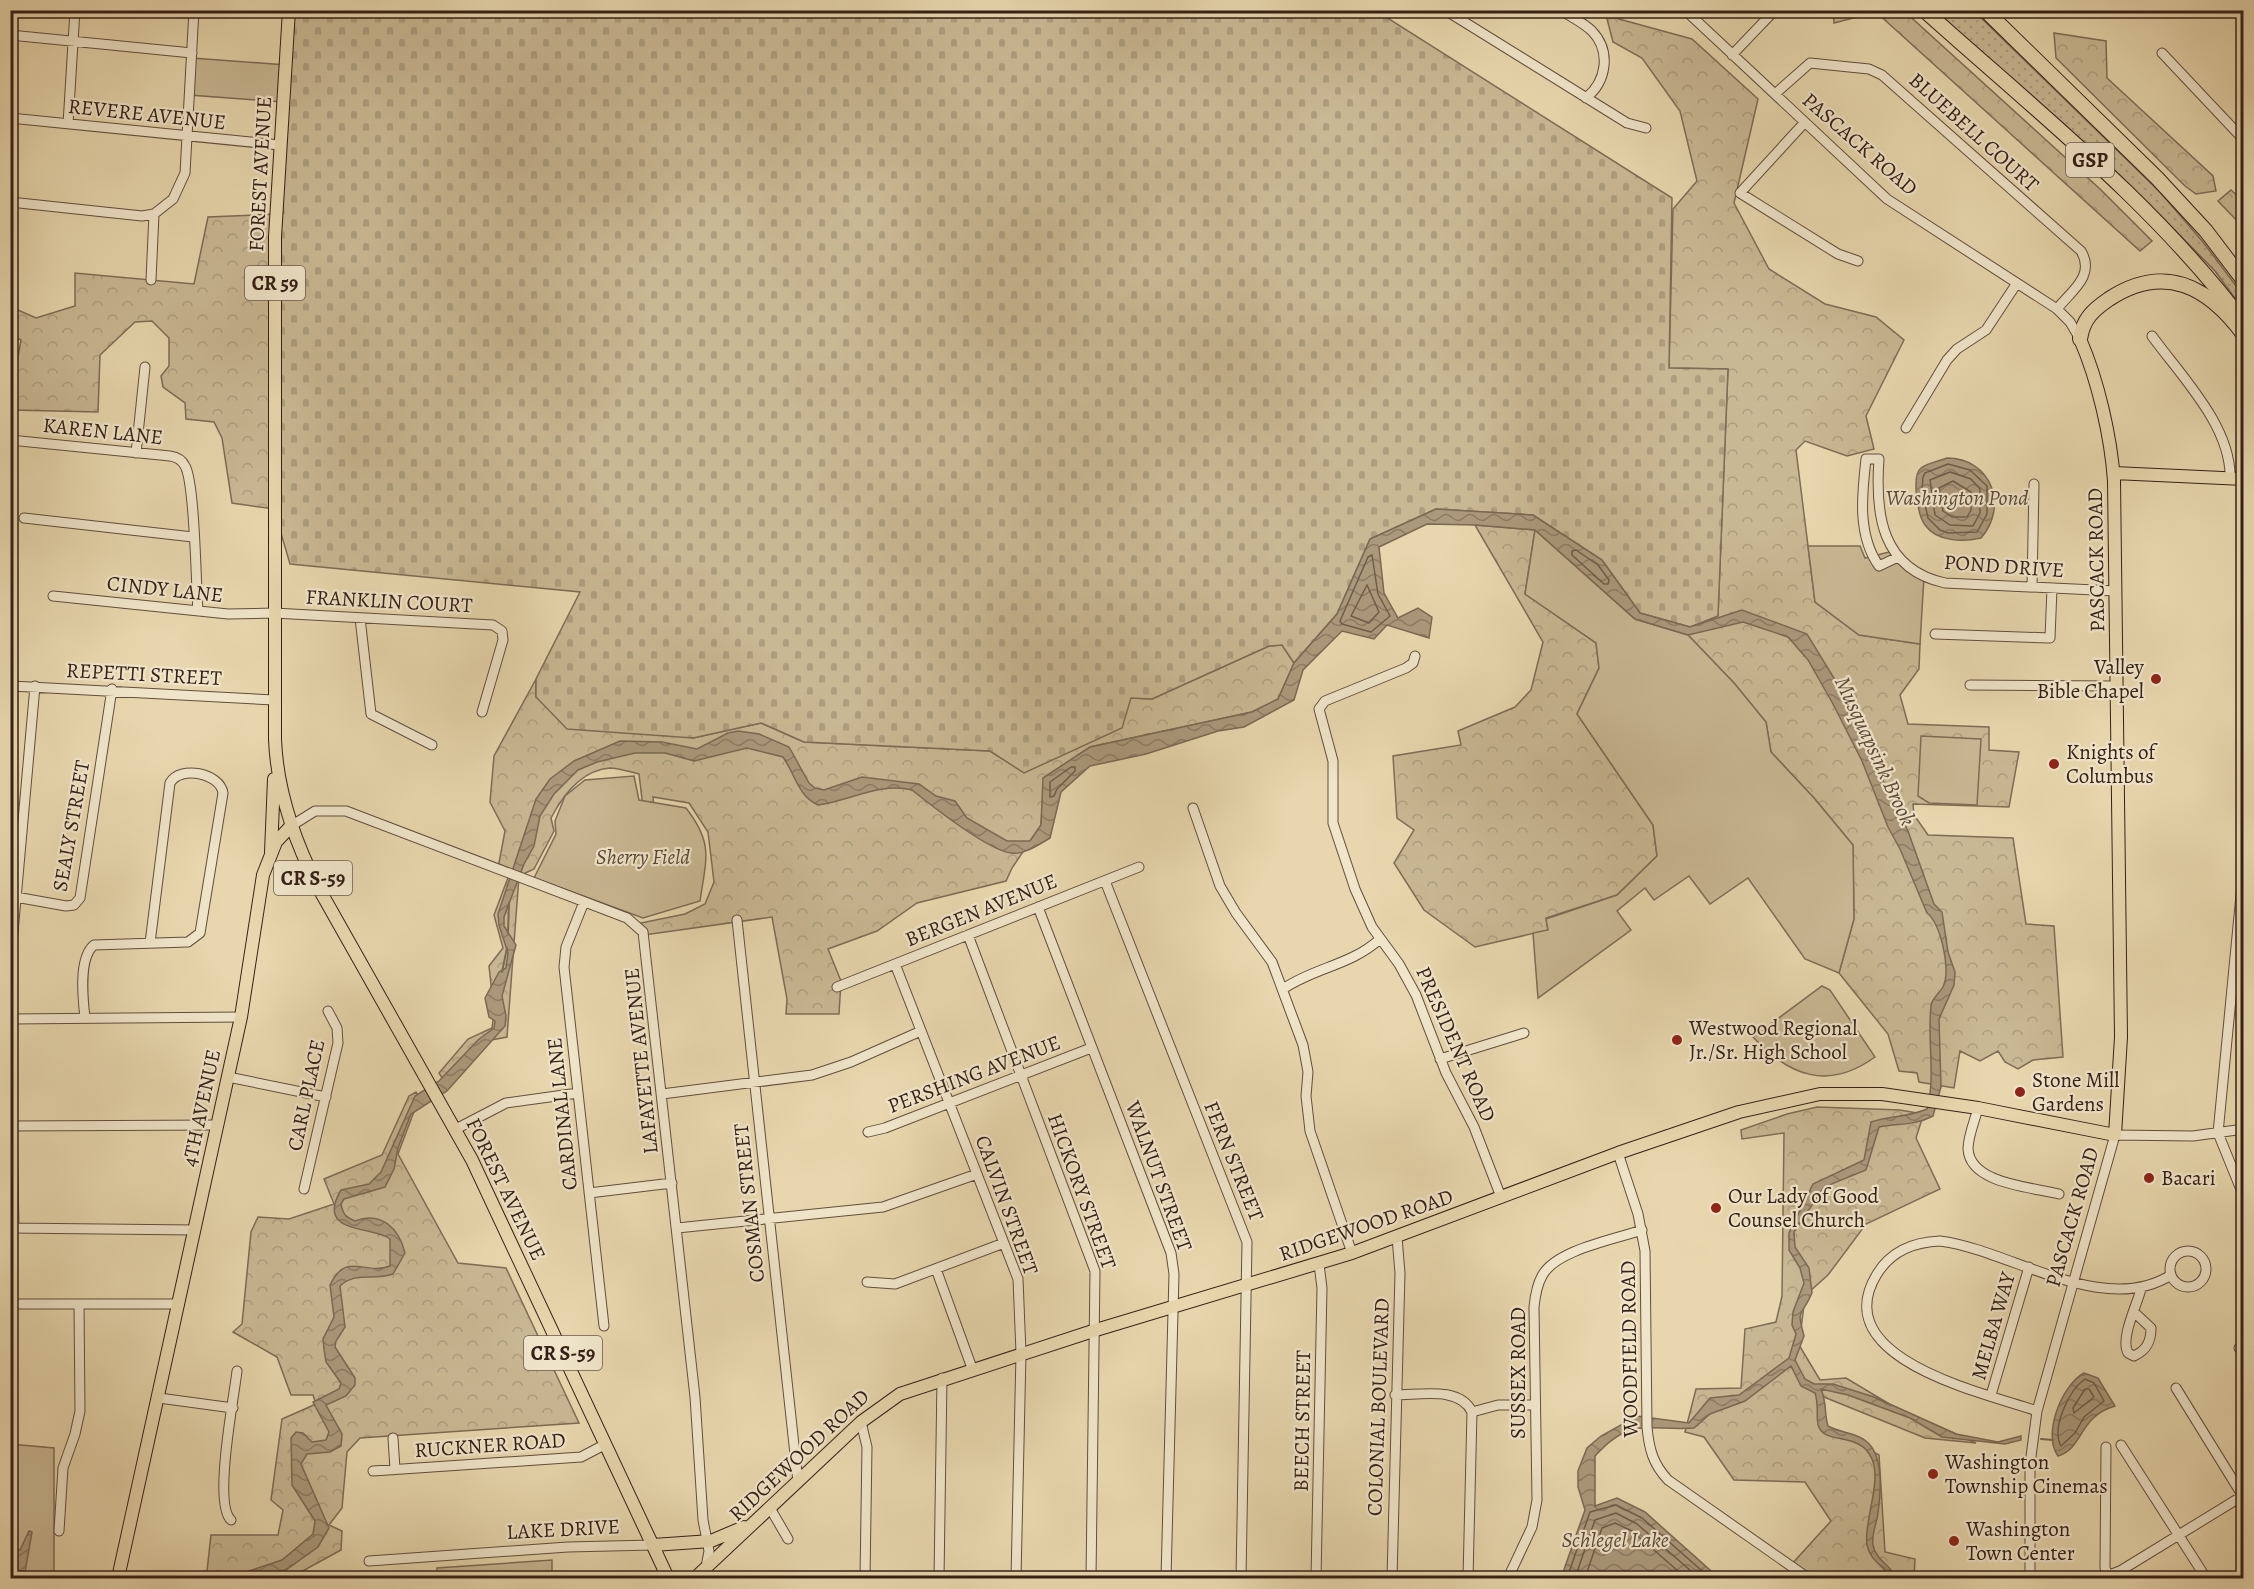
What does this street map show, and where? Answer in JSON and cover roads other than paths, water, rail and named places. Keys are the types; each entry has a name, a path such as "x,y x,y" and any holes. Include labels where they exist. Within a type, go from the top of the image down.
{"highway":[{"name":"GSP","path":"1924,10 2144,211 2202,272 2244,323"},
{"name":"GSP","path":"1985,10 2157,178 2241,275"},
{"path":"2080,339 2085,322 2096,308 2131,286 2157,280 2183,284 2200,292 2225,313 2244,335"}],"main road":[{"name":"FOREST AVENUE","path":"274,613 275,237 289,10"},
{"name":"PASCACK ROAD","path":"2080,339 2092,374 2114,473 2121,1037 2115,1135"},
{"path":"2114,473 2244,480"},
{"name":"CR 59","path":"274,613 275,753 280,788 291,826"},
{"path":"270,853 275,753"},
{"name":"FOREST AVENUE","path":"291,826 318,887 456,1129 668,1578"},
{"name":"4TH AVENUE","path":"118,1578 241,1017 263,875 270,853 291,826"},
{"name":"RIDGEWOOD ROAD","path":"695,1578 861,1422 900,1394 972,1368 1352,1253 1618,1153 1739,1112 1800,1097 1843,1093 1922,1098 2115,1135"},
{"name":"LAKE DRIVE","path":"653,1545 706,1542 730,1534 755,1521"}],"street":[{"path":"68,124 75,10"},
{"path":"10,202 142,216 154,214 173,199 183,182 194,10"},
{"path":"1445,10 1627,123 1646,128"},
{"path":"1561,10 1587,27 1602,49 1603,75 1595,89 1586,98"},
{"name":"PASCACK ROAD","path":"1685,10 1887,199 2057,309 2070,322 2080,339"},
{"path":"1732,55 1775,10"},
{"path":"10,35 192,52"},
{"path":"2162,53 2241,135"},
{"name":"BLUEBELL COURT","path":"1774,94 1810,63 1869,69 1882,75 2081,251 2086,262 2084,274 2077,288 2057,309"},
{"name":"REVERE AVENUE","path":"10,118 280,145"},
{"path":"1805,122 1740,193 1838,254 1858,261"},
{"path":"151,280 154,214"},
{"path":"1906,428 1947,360 1957,349 1986,330 2017,283"},
{"path":"2152,336 2221,433 2229,456 2230,479"},
{"path":"136,453 145,367"},
{"name":"KAREN LANE","path":"10,440 176,457 185,465 198,611"},
{"name":"POND DRIVE","path":"1898,557 1879,566 1874,558 1863,523 1862,496 1866,459 1878,459 1879,510 1887,538 1898,557 1915,572 1934,580 2116,591"},
{"path":"2032,587 2034,484"},
{"path":"24,518 193,537"},
{"path":"1935,634 2050,638 2052,588"},
{"name":"CINDY LANE","path":"53,596 228,614 274,613"},
{"name":"FRANKLIN COURT","path":"274,613 493,625 500,629 503,640 482,712"},
{"path":"360,618 371,714 432,745"},
{"name":"PRESIDENT ROAD","path":"1415,656 1413,663 1406,668 1325,701 1319,709 1333,761 1331,806 1337,837 1362,904 1380,939 1408,979 1440,1059 1474,1127 1501,1197"},
{"path":"1970,685 2116,686"},
{"name":"REPETTI STREET","path":"11,686 112,689 274,700"},
{"path":"10,966 14,896 35,686"},
{"name":"SEALY STREET","path":"14,896 66,906 74,905 80,898 112,689"},
{"path":"85,1018 83,977 90,947 98,943 150,943 188,942 200,933 223,793 221,784 213,778 184,772 175,776 170,783 150,943"},
{"path":"1193,808 1228,901 1265,949 1283,989 1306,1059 1306,1096 1310,1131 1352,1253"},
{"name":"LAFAYETTE AVENUE","path":"291,826 315,811 346,811 630,920 643,932 695,1397 709,1556 706,1567"},
{"path":"2244,864 2241,922 2218,1133 2244,1197"},
{"name":"BERGEN AVENUE","path":"837,987 1138,867"},
{"name":"FERN STREET","path":"1105,881 1247,1242 1241,1578"},
{"name":"CARDINAL LANE","path":"584,902 566,947 564,967 604,1326"},
{"name":"WALNUT STREET","path":"1038,907 1171,1253 1172,1307 1166,1578"},
{"name":"COSMAN STREET","path":"737,920 798,1482"},
{"name":"HICKORY STREET","path":"968,935 1095,1271 1091,1578"},
{"path":"1283,989 1300,978 1356,957 1380,939"},
{"name":"CALVIN STREET","path":"895,964 1018,1279 1021,1353 1016,1578"},
{"name":"CARL PLACE","path":"304,1189 338,1036 334,1020 328,1011"},
{"path":"10,1019 241,1017"},
{"path":"662,1094 791,1080 832,1069 921,1031"},
{"path":"1440,1059 1524,1033"},
{"name":"PERSHING AVENUE","path":"868,1132 885,1128 1092,1048"},
{"path":"228,1077 326,1097"},
{"path":"456,1129 506,1103 578,1093"},
{"path":"1978,1107 1968,1149 1977,1169 1989,1177 2059,1194"},
{"path":"195,1230 12,1228 11,1126 217,1125"},
{"path":"2115,1135 2193,1136 2244,1129"},
{"name":"PASCACK ROAD","path":"2030,1578 2030,1464 2037,1411 2115,1135"},
{"name":"WOODFIELD ROAD","path":"1618,1153 1642,1230 1645,1251 1647,1428 1651,1453 1668,1480 1808,1578"},
{"path":"677,1228 883,1207 977,1174"},
{"path":"589,1193 672,1183"},
{"name":"SUSSEX ROAD","path":"1508,1578 1535,1514 1534,1307 1542,1274 1564,1256 1642,1230"},
{"name":"COLONIAL BOULEVARD","path":"1392,1578 1400,1273 1396,1237"},
{"path":"2037,1411 1923,1371 1888,1350 1871,1324 1868,1304 1871,1286 1880,1269 1895,1254 1928,1241 1949,1242 2074,1281 2118,1290 2141,1289 2171,1275"},
{"path":"867,1282 895,1284 1004,1243"},
{"name":"BEECH STREET","path":"1316,1578 1323,1288 1319,1264"},
{"name":"MELBA WAY","path":"1991,1395 2029,1267"},
{"path":"936,1269 972,1368"},
{"path":"2135,1313 2141,1289"},
{"path":"10,1304 179,1304"},
{"path":"59,1531 63,1468 80,1412 79,1304"},
{"path":"231,1520 223,1509 224,1474 237,1371"},
{"path":"939,1578 942,1378"},
{"path":"2106,1448 2105,1568 2108,1578 2243,1497 2176,1388"},
{"path":"1395,1395 1453,1395 1465,1401 1472,1412 1468,1578"},
{"path":"159,1398 233,1408"},
{"path":"1472,1412 1498,1405 1535,1405"},
{"path":"861,1422 867,1447 865,1578"},
{"path":"393,1438 395,1469"},
{"name":"RUCKNER ROAD","path":"373,1471 581,1457 606,1444"},
{"path":"2121,1445 2206,1578"},
{"path":"770,1508 788,1539"},
{"name":"LAKE DRIVE","path":"369,1561 568,1547 653,1545"}],"water":[{"name":"Washington Pond","path":"1947,458 1962,460 1975,466 1991,486 1994,512 1981,538 1959,540 1943,538 1930,531 1922,520 1916,487 1918,472 1930,463"},
{"name":"Schlegel Lake","path":"1436,509 1533,515 1602,560 1640,613 1690,627 1742,610 1807,634 1875,745 1873,760 1908,831 1934,904 1942,912 1948,952 1955,972 1954,985 1939,1019 1941,1087 1933,1116 1913,1123 1879,1127 1866,1170 1824,1187 1794,1232 1795,1247 1809,1268 1812,1293 1800,1316 1804,1336 1795,1360 1805,1379 1814,1384 1833,1384 1874,1397 1956,1434 1998,1442 2021,1436 2021,1440 2005,1444 1942,1437 1910,1418 1848,1395 1821,1389 1828,1426 1862,1438 1872,1447 1876,1455 1880,1485 1873,1545 1874,1550 1897,1578 1890,1578 1871,1555 1867,1545 1866,1536 1875,1479 1872,1459 1859,1444 1827,1435 1821,1431 1817,1421 1815,1393 1801,1386 1791,1366 1745,1401 1710,1414 1694,1428 1630,1430 1608,1443 1595,1456 1595,1506 1617,1498 1645,1512 1719,1578 1561,1578 1585,1510 1578,1487 1578,1471 1587,1448 1601,1436 1637,1416 1689,1423 1710,1398 1739,1395 1789,1358 1796,1334 1792,1325 1793,1312 1804,1283 1800,1268 1789,1250 1789,1233 1813,1184 1864,1160 1871,1122 1927,1109 1931,1083 1931,1003 1943,987 1945,959 1937,927 1927,913 1900,849 1888,827 1862,761 1808,660 1788,637 1743,622 1688,635 1635,619 1535,530 1427,524 1379,547 1384,593 1398,618 1418,608 1432,617 1429,638 1387,625 1374,639 1342,631 1303,670 1294,700 1244,727 1218,731 1146,754 1090,766 1061,792 1050,838 1021,852 1011,853 989,844 960,826 912,790 888,788 818,805 801,790 783,757 747,748 694,761 665,753 635,753 597,762 578,770 554,794 540,816 534,846 524,864 504,917 504,926 516,945 502,996 506,1016 505,1026 447,1091 411,1114 398,1148 394,1169 385,1187 344,1199 341,1204 345,1215 355,1221 373,1218 388,1224 398,1236 405,1253 393,1274 359,1277 346,1281 340,1286 345,1327 335,1347 355,1378 355,1385 346,1396 326,1405 342,1434 341,1446 330,1452 307,1454 301,1464 329,1528 318,1547 276,1577 242,1578 246,1572 282,1560 313,1534 315,1521 292,1485 291,1438 296,1432 303,1433 312,1442 326,1440 329,1432 313,1402 339,1389 341,1383 326,1362 324,1349 323,1339 334,1317 330,1285 336,1275 350,1266 381,1268 390,1266 390,1239 341,1222 335,1215 335,1204 341,1190 369,1184 381,1172 415,1096 439,1081 478,1040 494,1028 495,1021 489,1017 485,998 499,972 506,968 508,953 498,914 536,799 550,779 574,761 620,741 662,742 697,749 728,733 738,731 759,734 789,747 809,783 815,788 824,790 862,777 919,784 936,796 955,801 967,818 1007,841 1030,841 1041,825 1043,778 1090,747 1252,712 1278,699 1294,663 1337,614 1370,539"},
{"path":"2084,1373 2098,1378 2115,1406 2094,1417 2073,1446 2058,1456 2052,1435 2053,1423 2068,1388"},
{"path":"29,1531 32,1532 24,1578 11,1578 11,1547 20,1550"}],"waterway":[{"name":"Musquapsink Brook","path":"508,933 509,903"},
{"name":"Musquapsink Brook","path":"502,972 507,948"},
{"path":"2041,1439 2053,1440"}],"place":[{"name":"Valley Bible Chapel","path":"2156,679"},
{"name":"Knights of Columbus","path":"2054,764"},
{"name":"Westwood Regional Jr./Sr. High School","path":"1677,1040"},
{"name":"Stone Mill Gardens","path":"2020,1092"},
{"name":"Bacari","path":"2149,1178"},
{"name":"Our Lady of Good Counsel Church","path":"1716,1208"},
{"name":"Washington Township Cinemas","path":"1933,1474"},
{"name":"Washington Town Center","path":"1954,1541"}],"park label":[{"name":"Sherry Field","path":"643,857"}]}
